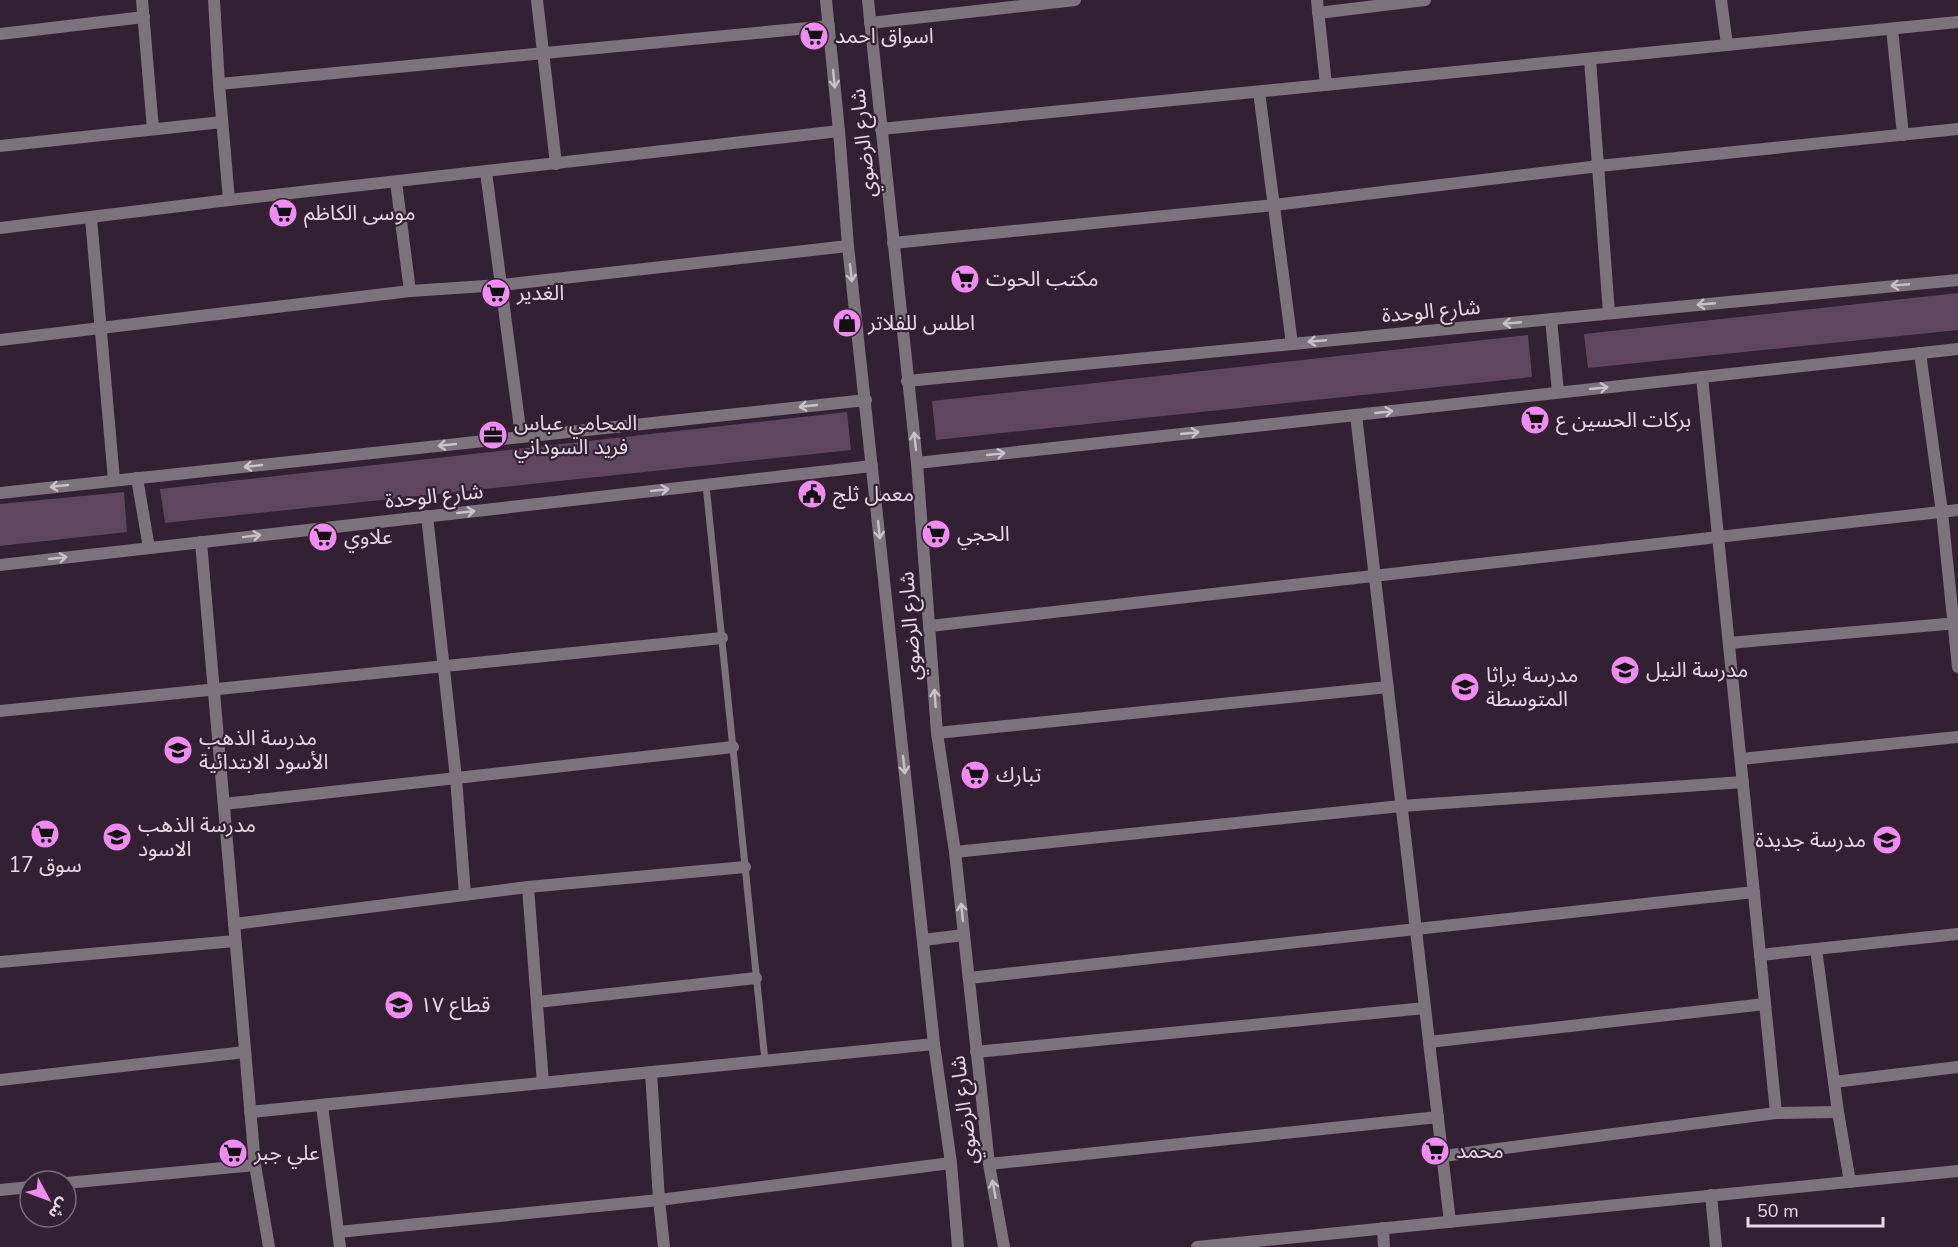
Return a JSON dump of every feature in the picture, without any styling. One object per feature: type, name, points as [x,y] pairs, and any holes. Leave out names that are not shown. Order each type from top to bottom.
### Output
[{"type":"street","points":[[142,0],[153,129]]},
{"type":"street","points":[[214,0],[229,200]]},
{"type":"street","points":[[537,0],[556,164]]},
{"type":"street","name":"شارع الرضوي","points":[[826,0],[848,246],[934,1044],[951,1163],[958,1247]]},
{"type":"street","name":"شارع الرضوي","points":[[868,0],[917,463],[937,732],[955,852],[989,1164],[1004,1247]]},
{"type":"street","points":[[870,23],[1075,0]]},
{"type":"street","points":[[1317,0],[1326,85]]},
{"type":"street","points":[[1318,13],[1425,0]]},
{"type":"street","points":[[1721,0],[1727,45]]},
{"type":"street","points":[[0,34],[144,17]]},
{"type":"street","points":[[881,129],[1958,22]]},
{"type":"street","points":[[219,84],[829,26]]},
{"type":"street","points":[[1892,29],[1903,135]]},
{"type":"street","points":[[1590,59],[1609,313]]},
{"type":"street","points":[[1259,92],[1292,344]]},
{"type":"street","points":[[0,146],[222,122]]},
{"type":"street","points":[[893,243],[1274,205],[1599,166],[1958,129]]},
{"type":"street","points":[[0,228],[839,131]]},
{"type":"street","points":[[486,172],[521,436]]},
{"type":"street","points":[[396,182],[410,291]]},
{"type":"street","points":[[91,218],[114,480]]},
{"type":"street","points":[[0,340],[410,291],[501,285],[848,246]]},
{"type":"street","name":"شارع الوحدة","points":[[907,381],[1958,280]]},
{"type":"street","points":[[1551,319],[1558,392]]},
{"type":"street","points":[[917,463],[1958,349]]},
{"type":"street","points":[[1920,353],[1942,512],[1958,667]]},
{"type":"street","points":[[1702,377],[1776,1113]]},
{"type":"street","points":[[0,493],[866,400]]},
{"type":"street","points":[[1356,415],[1450,1222]]},
{"type":"street","name":"شارع الوحدة","points":[[0,565],[872,466]]},
{"type":"street","points":[[136,478],[149,548]]},
{"type":"street","points":[[930,626],[1958,510]]},
{"type":"street","points":[[427,516],[456,778],[465,895]]},
{"type":"street","points":[[201,542],[255,1165],[269,1247]]},
{"type":"street","points":[[1729,643],[1955,623]]},
{"type":"street","points":[[0,711],[722,638]]},
{"type":"street","points":[[937,732],[1388,687]]},
{"type":"street","points":[[1741,759],[1958,737]]},
{"type":"street","points":[[224,804],[733,747]]},
{"type":"street","points":[[955,852],[1401,806],[1743,782]]},
{"type":"street","points":[[234,924],[528,887],[745,867]]},
{"type":"street","points":[[528,887],[543,1083]]},
{"type":"street","points":[[969,978],[1754,892]]},
{"type":"street","points":[[1760,955],[1958,934]]},
{"type":"street","points":[[923,940],[964,935]]},
{"type":"street","points":[[0,962],[235,941]]},
{"type":"street","points":[[1816,949],[1850,1182]]},
{"type":"street","points":[[537,1002],[756,978]]},
{"type":"street","points":[[1429,1042],[1765,1004]]},
{"type":"street","points":[[976,1052],[1425,1008]]},
{"type":"street","points":[[250,1112],[934,1044]]},
{"type":"street","points":[[0,1080],[245,1052]]},
{"type":"street","points":[[1834,1082],[1958,1067]]},
{"type":"street","points":[[651,1072],[664,1247]]},
{"type":"street","points":[[322,1105],[340,1247]]},
{"type":"street","points":[[1443,1156],[1776,1113],[1838,1112]]},
{"type":"street","points":[[989,1164],[1438,1117]]},
{"type":"street","points":[[338,1233],[659,1200],[951,1163]]},
{"type":"street","points":[[78,1182],[255,1165]]},
{"type":"street","points":[[1197,1247],[1958,1171]]},
{"type":"street","points":[[0,1190],[18,1188]]},
{"type":"street","points":[[1711,1196],[1716,1247]]},
{"type":"street","points":[[1383,1228],[1384,1247]]},
{"type":"lane","points":[[706,485],[765,1061]]},
{"type":"shaded area","points":[[1958,293],[1958,330],[1588,368],[1584,334]]},
{"type":"shaded area","points":[[1528,335],[1532,377],[936,440],[932,401]]},
{"type":"shaded area","points":[[847,412],[851,450],[165,523],[160,489]]},
{"type":"shaded area","points":[[124,492],[127,532],[0,546],[0,504]]},
{"type":"place","name":"اسواق احمد","points":[[814,36]]},
{"type":"place","name":"موسى الكاظم","points":[[283,213]]},
{"type":"place","name":"مكتب الحوت","points":[[965,279]]},
{"type":"place","name":"الغدير","points":[[496,293]]},
{"type":"place","name":"اطلس للفلاتر","points":[[847,323]]},
{"type":"place","name":"بركات الحسين ع","points":[[1535,420]]},
{"type":"place","name":"المحامي عباس فريد السوداني","points":[[493,435]]},
{"type":"place","name":"معمل ثلج","points":[[812,494]]},
{"type":"place","name":"الحجي","points":[[936,534]]},
{"type":"place","name":"علاوي","points":[[323,537]]},
{"type":"place","name":"مدرسة النيل","points":[[1625,670]]},
{"type":"place","name":"مدرسة براثا المتوسطة","points":[[1465,687]]},
{"type":"place","name":"مدرسة الذهب الأسود الابتدائية","points":[[178,750]]},
{"type":"place","name":"تبارك","points":[[975,775]]},
{"type":"place","name":"سوق 17","points":[[45,834]]},
{"type":"place","name":"مدرسة الذهب الاسود","points":[[117,837]]},
{"type":"place","name":"مدرسة جديدة","points":[[1887,840]]},
{"type":"place","name":"قطاع ١٧","points":[[399,1005]]},
{"type":"place","name":"محمد","points":[[1435,1151]]},
{"type":"place","name":"علي جبر","points":[[233,1153]]}]
